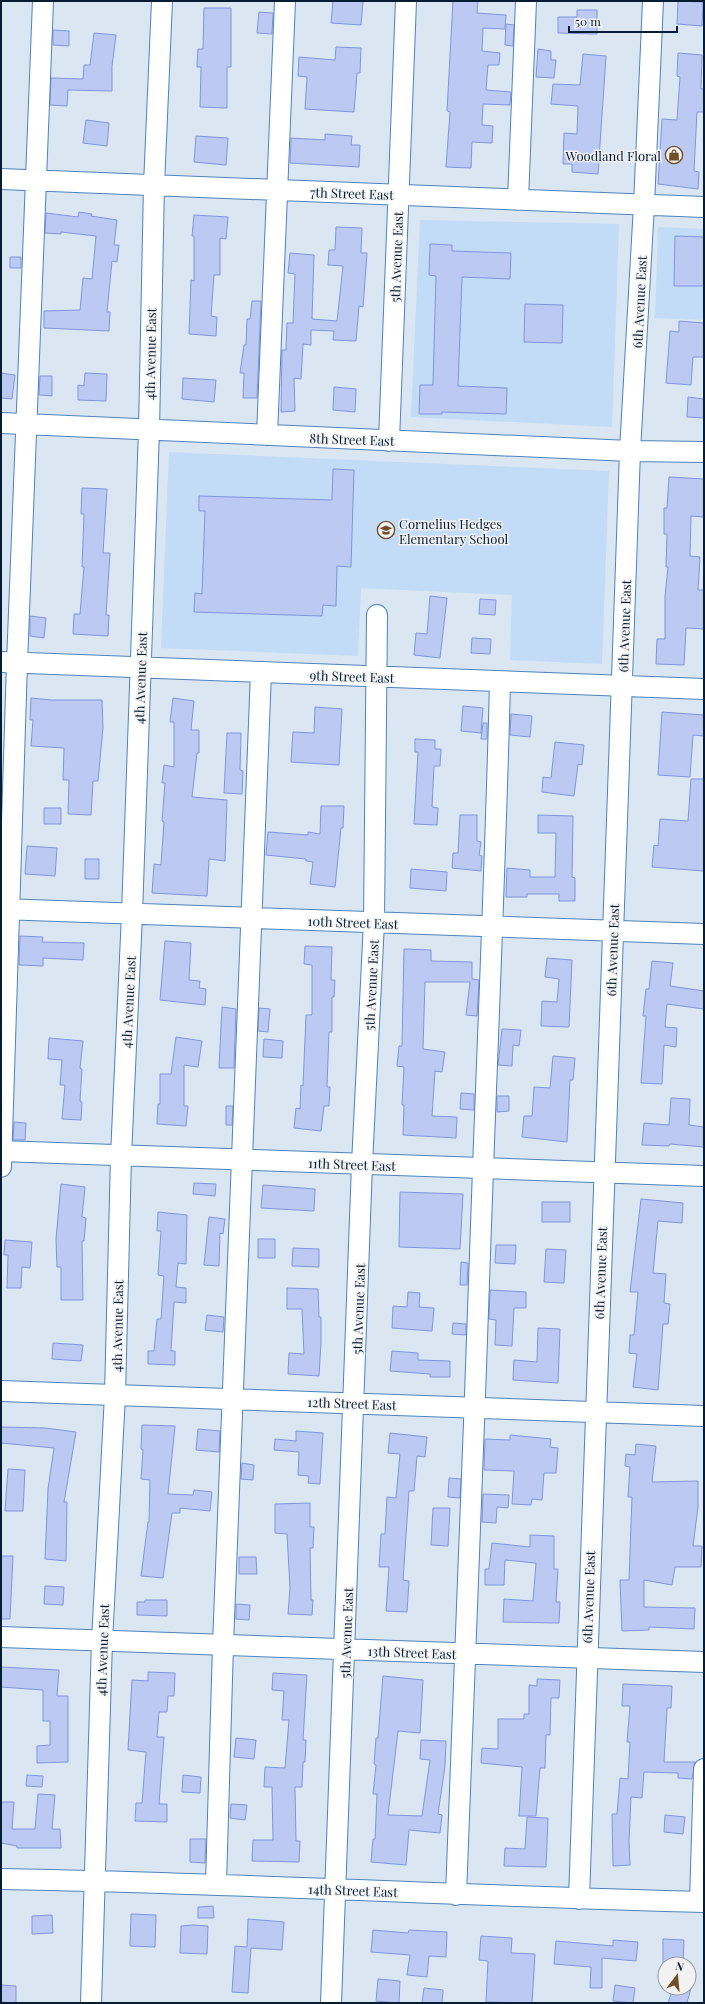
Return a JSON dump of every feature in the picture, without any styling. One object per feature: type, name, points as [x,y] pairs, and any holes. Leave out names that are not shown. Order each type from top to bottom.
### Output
[{"type":"street","points":[[1,1157],[9,663],[26,424],[43,1]]},
{"type":"street","name":"4th Avenue East","points":[[91,2003],[102,1641],[115,1395],[121,1156],[141,668],[149,430],[154,185],[162,1]]},
{"type":"street","points":[[267,435],[285,1]]},
{"type":"street","name":"5th Avenue East","points":[[389,441],[406,1]]},
{"type":"street","points":[[518,200],[526,1]]},
{"type":"street","name":"6th Avenue East","points":[[579,1899],[586,1658],[630,451],[644,205],[653,1]]},
{"type":"street","name":"7th Street East","points":[[1,179],[704,207]]},
{"type":"street","name":"8th Street East","points":[[1,423],[630,451],[704,452]]},
{"type":"street","name":"5th Avenue East","points":[[331,2003],[362,1164],[374,922],[375,677],[377,615]]},
{"type":"street","name":"9th Street East","points":[[9,663],[704,689]]},
{"type":"street","points":[[216,1884],[223,1645],[260,672]]},
{"type":"street","points":[[456,1895],[467,1653],[483,1168],[493,927],[500,682]]},
{"type":"street","name":"10th Street East","points":[[5,909],[704,934]]},
{"type":"street","name":"11th Street East","points":[[1,1157],[121,1156],[704,1176]]},
{"type":"street","name":"12th Street East","points":[[1,1391],[704,1416]]},
{"type":"street","name":"13th Street East","points":[[1,1637],[704,1662]]},
{"type":"street","points":[[702,1902],[704,1769]]},
{"type":"street","name":"14th Street East","points":[[1,1879],[216,1884],[456,1895],[702,1902]]},
{"type":"shaded area","points":[[420,220],[619,224],[612,427],[411,417]]},
{"type":"shaded area","points":[[658,227],[704,229],[704,320],[655,318]]},
{"type":"shaded area","name":"Cornelius Hedges Elementary School","points":[[169,452],[609,471],[602,664],[510,660],[512,595],[361,588],[358,656],[161,648]]},
{"type":"building","points":[[333,1],[363,1],[361,25],[331,23]]},
{"type":"building","points":[[453,1],[478,1],[477,13],[506,15],[505,29],[483,28],[482,51],[500,53],[499,65],[488,65],[486,90],[511,92],[510,105],[483,104],[482,125],[493,126],[492,143],[472,142],[471,168],[446,167],[450,112],[447,111]]},
{"type":"building","points":[[678,1],[703,2],[702,26],[677,24]]},
{"type":"building","points":[[204,8],[231,8],[231,67],[227,67],[227,108],[200,107],[201,67],[197,67],[198,49],[203,49]]},
{"type":"building","points":[[577,10],[597,10],[597,34],[558,33],[558,17],[577,17]]},
{"type":"building","points":[[259,12],[273,13],[272,34],[257,33]]},
{"type":"building","points":[[506,24],[514,25],[513,46],[505,45]]},
{"type":"building","points":[[53,30],[69,31],[69,46],[53,45]]},
{"type":"building","points":[[94,33],[116,35],[112,66],[112,91],[68,90],[67,106],[50,105],[51,78],[83,79],[84,65],[90,65]]},
{"type":"building","points":[[336,47],[361,48],[360,73],[357,73],[354,112],[305,109],[307,77],[298,76],[299,57],[335,60]]},
{"type":"building","points":[[538,49],[551,51],[551,60],[556,60],[554,78],[536,77]]},
{"type":"building","points":[[678,53],[702,55],[701,89],[704,89],[704,112],[697,112],[694,171],[699,172],[698,189],[658,184],[662,119],[677,120],[680,77],[677,76]]},
{"type":"building","points":[[583,54],[606,56],[598,174],[572,172],[572,164],[563,164],[564,133],[577,134],[578,106],[551,104],[553,84],[580,85]]},
{"type":"building","points":[[86,120],[109,123],[107,146],[83,143]]},
{"type":"building","points":[[325,134],[352,136],[351,145],[360,145],[359,167],[290,163],[291,138],[325,140]]},
{"type":"building","points":[[196,136],[228,138],[226,165],[194,162]]},
{"type":"building","points":[[79,212],[92,214],[91,216],[117,220],[114,245],[119,245],[117,262],[112,261],[107,312],[110,312],[109,331],[44,328],[44,311],[80,310],[83,278],[92,279],[96,236],[61,232],[61,234],[45,233],[46,213],[78,217]]},
{"type":"building","points":[[194,215],[228,217],[226,239],[220,238],[220,275],[214,275],[211,316],[217,317],[216,336],[189,334],[191,280],[194,281],[194,236],[192,236]]},
{"type":"building","points":[[336,227],[362,228],[361,253],[367,253],[363,307],[359,306],[356,341],[333,340],[334,331],[311,330],[311,345],[303,344],[301,379],[294,378],[295,411],[281,412],[282,350],[286,350],[287,323],[293,323],[295,274],[288,273],[290,253],[314,255],[312,319],[337,321],[343,266],[328,265],[329,250],[335,250]]},
{"type":"building","points":[[675,236],[704,237],[704,286],[674,286]]},
{"type":"building","points":[[430,244],[452,245],[452,251],[511,253],[510,279],[462,277],[458,386],[507,388],[506,414],[442,412],[442,414],[419,414],[420,385],[433,385],[436,276],[429,275]]},
{"type":"building","points":[[10,257],[21,257],[21,268],[10,268]]},
{"type":"building","points":[[252,301],[261,301],[257,398],[243,398],[244,373],[240,373],[244,345],[246,345],[247,319],[250,319]]},
{"type":"building","points":[[525,304],[563,305],[562,343],[524,342]]},
{"type":"building","points":[[679,321],[704,323],[704,357],[693,357],[691,385],[666,383],[670,331],[679,332]]},
{"type":"building","points":[[1,373],[15,375],[12,399],[1,398]]},
{"type":"building","points":[[85,373],[107,374],[106,401],[78,400],[78,385],[84,386]]},
{"type":"building","points":[[40,376],[52,376],[52,396],[39,395]]},
{"type":"building","points":[[183,378],[216,380],[214,402],[182,399]]},
{"type":"building","points":[[334,387],[356,389],[355,412],[333,410]]},
{"type":"building","points":[[688,397],[704,399],[704,418],[687,417]]},
{"type":"building","points":[[333,469],[354,470],[351,567],[337,566],[336,606],[323,605],[322,616],[194,612],[195,593],[202,594],[205,511],[199,511],[199,496],[332,500]]},
{"type":"building","points":[[669,477],[704,479],[704,517],[691,516],[690,556],[700,557],[698,590],[704,590],[704,629],[686,628],[684,665],[656,664],[657,639],[665,639],[665,596],[668,567],[666,567],[667,534],[664,534],[664,508],[667,508]]},
{"type":"building","points":[[82,488],[107,489],[103,553],[110,553],[106,615],[109,615],[108,636],[73,634],[74,614],[80,614],[84,567],[82,567],[84,514],[81,514]]},
{"type":"building","points":[[430,596],[447,598],[440,658],[414,655],[416,633],[427,634]]},
{"type":"building","points":[[480,599],[496,600],[495,615],[479,614]]},
{"type":"building","points":[[30,616],[46,618],[44,638],[30,636]]},
{"type":"building","points":[[472,638],[491,639],[490,654],[471,653]]},
{"type":"building","points":[[31,698],[51,700],[102,700],[103,727],[98,781],[93,781],[91,815],[68,814],[69,780],[63,780],[64,748],[31,746],[33,720],[30,720]]},
{"type":"building","points":[[173,698],[194,701],[191,730],[199,730],[199,753],[197,753],[192,797],[227,800],[225,861],[209,859],[207,896],[152,893],[154,864],[161,865],[164,822],[162,821],[165,783],[162,783],[164,765],[174,767],[174,722],[170,722]]},
{"type":"building","points":[[463,706],[483,708],[481,733],[461,731]]},
{"type":"building","points":[[315,707],[342,709],[339,765],[291,762],[293,732],[314,733]]},
{"type":"building","points":[[662,712],[704,715],[704,736],[693,735],[690,777],[658,775]]},
{"type":"building","points":[[511,714],[532,716],[530,737],[510,735]]},
{"type":"building","points":[[483,723],[487,723],[487,739],[481,739]]},
{"type":"building","points":[[227,733],[241,733],[240,770],[243,771],[242,794],[224,793]]},
{"type":"building","points":[[415,739],[435,740],[435,749],[441,749],[440,766],[434,766],[432,807],[438,808],[437,825],[414,824],[418,752],[415,752]]},
{"type":"building","points":[[555,742],[584,745],[582,765],[578,764],[574,796],[542,792],[543,777],[551,778]]},
{"type":"building","points":[[691,779],[704,779],[704,871],[652,867],[654,845],[658,846],[660,819],[688,821]]},
{"type":"building","points":[[321,806],[344,806],[343,828],[341,828],[335,887],[310,884],[313,862],[306,861],[306,859],[266,855],[268,832],[308,835],[308,832],[320,834]]},
{"type":"building","points":[[44,808],[61,808],[61,824],[44,824]]},
{"type":"building","points":[[460,815],[477,815],[477,841],[481,842],[479,855],[482,856],[481,871],[452,868],[453,853],[458,853]]},
{"type":"building","points":[[538,815],[573,816],[572,877],[575,878],[575,901],[559,901],[559,894],[527,894],[527,897],[506,897],[507,868],[530,870],[530,877],[555,877],[556,833],[538,833]]},
{"type":"building","points":[[27,846],[57,848],[55,876],[25,874]]},
{"type":"building","points":[[85,859],[99,859],[99,879],[85,879]]},
{"type":"building","points":[[411,869],[447,872],[446,891],[410,888]]},
{"type":"building","points":[[20,936],[43,937],[42,942],[84,943],[83,960],[43,958],[43,966],[19,965]]},
{"type":"building","points":[[165,941],[191,943],[189,980],[200,981],[199,988],[206,989],[205,1005],[160,1000]]},
{"type":"building","points":[[305,946],[332,947],[331,980],[335,980],[334,997],[332,997],[332,1032],[329,1032],[327,1087],[330,1087],[329,1106],[324,1106],[321,1131],[294,1128],[296,1108],[300,1109],[301,1085],[303,1086],[306,1015],[312,1015],[312,965],[304,964]]},
{"type":"building","points":[[404,949],[431,950],[431,961],[472,962],[472,979],[479,980],[477,1016],[466,1015],[470,982],[425,982],[423,1049],[445,1052],[442,1072],[435,1071],[432,1116],[457,1117],[456,1138],[403,1135],[404,1105],[402,1105],[404,1067],[397,1066],[399,1046],[402,1046]]},
{"type":"building","points":[[547,958],[572,960],[569,1027],[541,1026],[542,1001],[557,1002],[559,979],[545,977]]},
{"type":"building","points":[[652,961],[673,963],[670,986],[704,991],[704,1009],[667,1004],[665,1027],[677,1028],[676,1047],[664,1045],[662,1084],[641,1083],[646,1016],[643,1016],[646,989],[649,989]]},
{"type":"building","points":[[222,1007],[236,1009],[234,1068],[219,1068]]},
{"type":"building","points":[[259,1008],[270,1009],[268,1032],[258,1031]]},
{"type":"building","points":[[502,1029],[521,1030],[519,1046],[513,1045],[512,1066],[498,1065]]},
{"type":"building","points":[[176,1037],[202,1041],[198,1067],[184,1065],[184,1106],[188,1106],[186,1126],[157,1124],[158,1104],[160,1104],[160,1074],[171,1074]]},
{"type":"building","points":[[49,1038],[83,1041],[80,1068],[82,1069],[80,1101],[82,1102],[81,1120],[62,1119],[65,1085],[60,1085],[62,1060],[48,1059]]},
{"type":"building","points":[[264,1039],[283,1041],[282,1058],[263,1057]]},
{"type":"building","points":[[553,1056],[575,1058],[573,1080],[570,1080],[567,1142],[522,1137],[524,1116],[532,1116],[534,1087],[550,1088]]},
{"type":"building","points":[[461,1093],[474,1094],[474,1110],[460,1109]]},
{"type":"building","points":[[497,1096],[509,1096],[509,1111],[497,1112]]},
{"type":"building","points":[[671,1098],[690,1099],[689,1125],[704,1127],[704,1147],[670,1144],[669,1146],[642,1145],[644,1123],[669,1125]]},
{"type":"building","points":[[226,1106],[233,1106],[232,1125],[226,1125]]},
{"type":"building","points":[[14,1122],[26,1123],[25,1140],[13,1140]]},
{"type":"building","points":[[194,1183],[216,1184],[215,1196],[193,1194]]},
{"type":"building","points":[[61,1184],[85,1187],[82,1217],[86,1218],[84,1241],[82,1241],[83,1300],[61,1300],[61,1267],[57,1267],[56,1239]]},
{"type":"building","points":[[263,1185],[315,1189],[314,1211],[261,1208]]},
{"type":"building","points":[[400,1192],[463,1194],[460,1249],[399,1247]]},
{"type":"building","points":[[641,1199],[683,1203],[682,1223],[658,1221],[653,1273],[666,1274],[664,1303],[670,1304],[668,1324],[663,1324],[658,1390],[633,1387],[637,1354],[629,1353],[630,1335],[634,1335],[638,1292],[630,1292]]},
{"type":"building","points":[[542,1202],[570,1202],[570,1222],[542,1222]]},
{"type":"building","points":[[158,1212],[187,1215],[186,1264],[178,1263],[176,1287],[186,1288],[186,1303],[174,1302],[171,1351],[175,1351],[175,1365],[148,1364],[148,1351],[154,1351],[157,1319],[161,1319],[164,1276],[158,1275],[161,1231],[157,1231]]},
{"type":"building","points":[[209,1217],[225,1219],[223,1234],[220,1233],[219,1266],[204,1265]]},
{"type":"building","points":[[258,1239],[275,1239],[275,1258],[258,1258]]},
{"type":"building","points":[[5,1240],[32,1242],[30,1268],[22,1267],[21,1288],[7,1288],[8,1255],[4,1255]]},
{"type":"building","points":[[496,1245],[516,1245],[515,1264],[495,1263]]},
{"type":"building","points":[[293,1248],[319,1249],[319,1267],[292,1266]]},
{"type":"building","points":[[546,1249],[566,1250],[564,1283],[544,1282]]},
{"type":"building","points":[[461,1262],[468,1263],[467,1285],[460,1285]]},
{"type":"building","points":[[287,1288],[318,1289],[319,1317],[321,1317],[319,1376],[288,1374],[289,1353],[304,1354],[302,1309],[287,1309]]},
{"type":"building","points":[[490,1290],[526,1292],[526,1308],[514,1308],[512,1346],[495,1345],[496,1320],[489,1319]]},
{"type":"building","points":[[408,1292],[420,1293],[419,1307],[434,1308],[432,1331],[392,1328],[393,1306],[407,1307]]},
{"type":"building","points":[[207,1315],[224,1317],[223,1332],[205,1330]]},
{"type":"building","points":[[453,1323],[466,1324],[466,1335],[452,1334]]},
{"type":"building","points":[[538,1328],[560,1329],[558,1383],[513,1380],[514,1360],[537,1362]]},
{"type":"building","points":[[53,1343],[83,1345],[81,1361],[52,1359]]},
{"type":"building","points":[[392,1351],[418,1353],[418,1360],[450,1361],[450,1377],[430,1377],[430,1374],[390,1371]]},
{"type":"building","points":[[142,1425],[175,1426],[168,1494],[193,1495],[194,1490],[212,1492],[210,1511],[180,1508],[180,1513],[172,1513],[163,1578],[141,1576],[149,1522],[150,1480],[141,1479],[143,1450],[141,1449]]},
{"type":"building","points":[[1,1427],[45,1428],[76,1432],[64,1502],[67,1502],[66,1561],[45,1559],[48,1489],[54,1448],[1,1443]]},
{"type":"building","points":[[198,1429],[220,1431],[219,1452],[196,1450]]},
{"type":"building","points":[[296,1431],[323,1433],[320,1484],[308,1483],[309,1476],[298,1475],[299,1452],[274,1450],[275,1439],[296,1441]]},
{"type":"building","points":[[390,1433],[427,1437],[425,1457],[417,1456],[414,1491],[409,1491],[403,1580],[409,1581],[407,1612],[386,1611],[389,1567],[379,1567],[381,1534],[385,1534],[387,1497],[396,1498],[400,1454],[388,1453]]},
{"type":"building","points":[[510,1435],[551,1439],[550,1447],[558,1448],[556,1473],[544,1473],[542,1500],[532,1499],[531,1505],[512,1504],[514,1471],[484,1470],[485,1439],[510,1440]]},
{"type":"building","points":[[636,1444],[656,1446],[652,1482],[698,1481],[698,1507],[693,1546],[702,1546],[701,1567],[675,1567],[672,1585],[644,1580],[644,1607],[695,1608],[694,1629],[649,1627],[649,1630],[622,1631],[620,1580],[629,1580],[632,1497],[628,1497],[630,1467],[625,1466],[626,1454],[635,1455]]},
{"type":"building","points":[[242,1463],[254,1465],[253,1480],[241,1479]]},
{"type":"building","points":[[8,1469],[25,1470],[23,1511],[5,1511]]},
{"type":"building","points":[[449,1478],[461,1479],[460,1498],[448,1497]]},
{"type":"building","points":[[483,1494],[509,1495],[508,1508],[497,1507],[496,1523],[482,1522]]},
{"type":"building","points":[[310,1503],[310,1527],[314,1527],[313,1548],[310,1548],[311,1600],[313,1600],[312,1615],[288,1614],[290,1588],[287,1534],[275,1533],[275,1504]]},
{"type":"building","points":[[433,1508],[450,1508],[448,1546],[431,1545]]},
{"type":"building","points":[[530,1535],[554,1536],[554,1569],[558,1569],[556,1602],[560,1602],[559,1623],[503,1622],[504,1599],[533,1601],[536,1563],[505,1560],[504,1585],[485,1585],[485,1569],[489,1569],[492,1543],[530,1547]]},
{"type":"building","points":[[1,1556],[13,1556],[10,1619],[1,1619]]},
{"type":"building","points":[[239,1557],[256,1557],[257,1574],[239,1574]]},
{"type":"building","points":[[45,1586],[64,1587],[63,1605],[44,1604]]},
{"type":"building","points":[[145,1600],[167,1600],[167,1616],[137,1615],[137,1602],[145,1602]]},
{"type":"building","points":[[236,1604],[250,1605],[249,1620],[236,1619]]},
{"type":"building","points":[[1,1667],[59,1670],[57,1696],[68,1696],[68,1762],[37,1763],[37,1746],[50,1745],[50,1721],[43,1721],[43,1690],[1,1687]]},
{"type":"building","points":[[148,1672],[175,1673],[174,1696],[168,1696],[167,1712],[159,1712],[157,1737],[164,1737],[159,1804],[167,1804],[167,1822],[135,1821],[136,1803],[142,1803],[146,1752],[128,1750],[132,1680],[148,1681]]},
{"type":"building","points":[[273,1673],[307,1675],[303,1740],[306,1740],[305,1762],[303,1762],[302,1787],[295,1787],[296,1841],[300,1841],[299,1862],[252,1861],[253,1840],[273,1840],[272,1787],[264,1787],[265,1767],[285,1768],[289,1720],[282,1720],[284,1691],[272,1690]]},
{"type":"building","points":[[383,1676],[423,1680],[420,1733],[398,1731],[388,1815],[422,1816],[430,1760],[420,1759],[421,1740],[446,1741],[445,1766],[438,1814],[442,1815],[440,1833],[409,1830],[406,1865],[371,1862],[373,1839],[375,1839],[377,1794],[373,1794],[376,1765],[374,1764],[376,1738],[378,1738]]},
{"type":"building","points":[[537,1679],[560,1680],[559,1698],[551,1698],[550,1735],[546,1735],[545,1768],[540,1768],[536,1816],[519,1816],[522,1767],[481,1763],[482,1748],[498,1749],[498,1719],[524,1719],[524,1714],[529,1714],[529,1685],[537,1686]]},
{"type":"building","points":[[623,1684],[672,1686],[671,1708],[667,1708],[664,1762],[695,1762],[692,1779],[678,1778],[678,1773],[644,1772],[642,1798],[631,1797],[629,1842],[630,1865],[613,1866],[612,1814],[617,1814],[620,1778],[628,1779],[630,1742],[627,1742],[630,1706],[622,1706]]},
{"type":"building","points":[[236,1738],[256,1740],[254,1759],[234,1757]]},
{"type":"building","points":[[27,1775],[43,1776],[42,1787],[26,1786]]},
{"type":"building","points":[[183,1775],[201,1777],[200,1793],[182,1792]]},
{"type":"building","points":[[38,1794],[55,1795],[52,1829],[60,1829],[61,1848],[17,1848],[17,1846],[1,1843],[1,1802],[14,1802],[12,1829],[35,1829]]},
{"type":"building","points":[[231,1804],[247,1805],[245,1820],[230,1818]]},
{"type":"building","points":[[665,1815],[685,1817],[683,1834],[664,1832]]},
{"type":"building","points":[[527,1817],[548,1818],[546,1867],[504,1866],[505,1848],[525,1849]]},
{"type":"building","points":[[190,1839],[206,1839],[205,1863],[190,1862]]},
{"type":"building","points":[[213,1906],[214,1918],[198,1918],[198,1907]]},
{"type":"building","points":[[131,1914],[156,1915],[155,1947],[130,1946]]},
{"type":"building","points":[[52,1915],[53,1933],[32,1934],[32,1916]]},
{"type":"building","points":[[248,1919],[284,1922],[282,1950],[251,1948],[248,1993],[232,1992],[235,1946],[247,1947]]},
{"type":"building","points":[[181,1926],[208,1926],[207,1954],[180,1953]]},
{"type":"building","points":[[373,1930],[408,1933],[409,1930],[447,1932],[446,1957],[429,1956],[427,1977],[407,1975],[410,1955],[371,1952]]},
{"type":"building","points":[[481,1936],[512,1938],[511,1953],[535,1954],[532,2003],[486,2002],[488,1961],[479,1960]]},
{"type":"building","points":[[663,1939],[684,1940],[683,1956],[663,1956]]},
{"type":"building","points":[[613,1940],[638,1942],[636,1961],[602,1958],[602,1988],[590,1988],[591,1967],[554,1964],[556,1941],[613,1946]]},
{"type":"building","points":[[378,1979],[400,1981],[399,2003],[376,2001]]},
{"type":"building","points":[[1,1985],[16,1986],[16,2003],[1,2002]]},
{"type":"building","points":[[615,1985],[635,1988],[633,2003],[613,2001]]},
{"type":"building","points":[[424,1988],[443,1990],[442,2003],[422,2003]]},
{"type":"building","points":[[670,1996],[689,1996],[687,2003],[668,2003]]},
{"type":"place","name":"Woodland Floral","points":[[674,155]]},
{"type":"place","name":"Cornelius Hedges Elementary School","points":[[386,530]]}]
